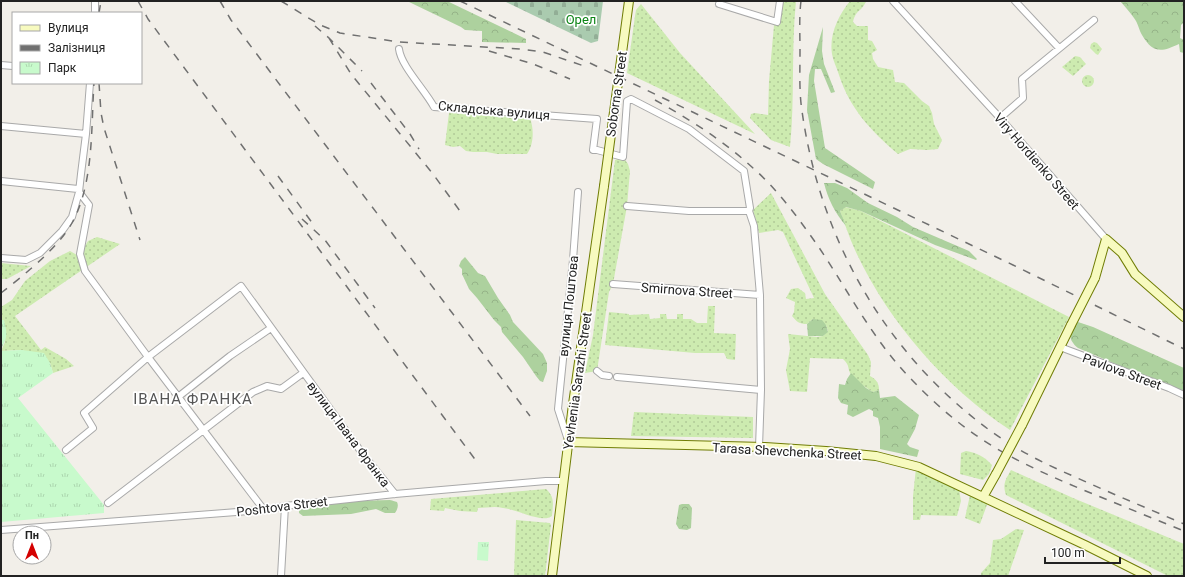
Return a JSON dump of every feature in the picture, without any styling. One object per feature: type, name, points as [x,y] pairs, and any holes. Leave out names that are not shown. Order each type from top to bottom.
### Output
[{"type":"main road","name":"Soborna Street","points":[[604,186],[629,1]]},
{"type":"main road","name":"Yevheniia Sarazhi Street","points":[[552,576],[568,442],[604,186]]},
{"type":"main road","points":[[983,497],[1022,425],[1095,278],[1106,239]]},
{"type":"main road","name":"Viry Hordienko Street","points":[[1106,239],[1122,253],[1135,274],[1184,316]]},
{"type":"main road","name":"Tarasa Shevchenka Street","points":[[568,442],[759,447],[876,456],[919,468],[1085,545],[1147,576]]},
{"type":"street","points":[[95,12],[96,1]]},
{"type":"street","points":[[719,4],[777,22],[780,1]]},
{"type":"street","name":"Viry Hordienko Street","points":[[893,1],[1000,118],[1106,239]]},
{"type":"street","points":[[1015,1],[1059,48]]},
{"type":"street","points":[[1000,118],[1023,98],[1022,80],[1094,20]]},
{"type":"street","name":"Складська вулиця","points":[[399,49],[402,59],[434,107],[597,119],[593,150],[623,157],[627,101],[631,99],[689,129],[744,171],[750,208],[749,211]]},
{"type":"street","points":[[1,65],[12,66]]},
{"type":"street","points":[[1,258],[26,260],[40,253],[62,231],[72,217],[81,174],[90,84]]},
{"type":"street","points":[[1,126],[86,134]]},
{"type":"street","points":[[1,181],[78,190],[89,205],[80,254],[85,271],[264,510]]},
{"type":"street","name":"вулиця Поштова","points":[[568,442],[558,409],[573,260],[578,192]]},
{"type":"street","points":[[627,206],[689,211],[749,211],[754,226],[760,295],[761,390],[759,447]]},
{"type":"street","name":"Smirnova Street","points":[[614,284],[760,295]]},
{"type":"street","name":"вулиця Івана Франка","points":[[66,450],[93,428],[84,413],[148,357],[242,286],[303,373],[362,453],[395,494]]},
{"type":"street","points":[[178,397],[230,356],[271,328]]},
{"type":"street","name":"Pavlova Street","points":[[1060,348],[1169,388],[1184,395]]},
{"type":"street","points":[[597,371],[602,375],[609,376]]},
{"type":"street","name":"вулиця Івана Франка","points":[[108,503],[253,392],[267,386],[281,389],[303,373]]},
{"type":"street","points":[[617,377],[761,390]]},
{"type":"street","name":"Poshtova Street","points":[[1,530],[264,510],[285,506],[395,494],[546,481],[563,481]]},
{"type":"street","points":[[281,576],[285,506]]},
{"type":"green space","points":[[407,1],[447,1],[526,39],[526,43],[482,42],[482,31],[465,30]]},
{"type":"green space","name":"Орел","points":[[504,1],[603,1],[598,41],[591,43]]},
{"type":"green space","points":[[783,1],[796,1],[790,147],[771,140],[750,118],[751,114],[755,113],[768,115],[769,81],[774,25],[780,25]]},
{"type":"green space","points":[[850,1],[866,1],[854,18],[853,22],[857,26],[868,26],[868,40],[872,41],[877,50],[872,53],[873,59],[878,67],[893,70],[895,82],[904,83],[929,106],[934,124],[942,140],[938,149],[910,149],[898,154],[870,128],[855,109],[834,62],[831,47],[835,26]]},
{"type":"green space","points":[[1120,1],[1184,1],[1184,22],[1181,25],[1180,38],[1184,40],[1184,53],[1180,52],[1179,44],[1163,50],[1158,50],[1150,46],[1142,35],[1131,14]]},
{"type":"green space","points":[[641,4],[680,53],[755,134],[627,73],[636,10]]},
{"type":"green space","points":[[823,27],[822,51],[824,64],[835,92],[831,93],[821,69],[815,69],[814,81],[825,148],[875,182],[873,189],[816,159],[807,110],[809,75]]},
{"type":"green space","points":[[1094,42],[1097,43],[1102,49],[1098,55],[1090,48],[1091,44]]},
{"type":"green space","points":[[1075,56],[1080,57],[1086,64],[1073,76],[1062,67]]},
{"type":"green space","points":[[1086,75],[1090,75],[1094,81],[1090,87],[1086,87],[1082,83],[1082,79]]},
{"type":"green space","points":[[449,113],[530,118],[533,136],[531,146],[527,154],[497,154],[466,151],[460,146],[453,147],[445,145]]},
{"type":"green space","points":[[623,157],[628,164],[630,171],[627,206],[613,284],[609,292],[597,371],[585,373],[593,335],[615,160]]},
{"type":"green space","points":[[824,183],[835,183],[847,188],[868,203],[897,217],[913,227],[969,251],[977,259],[976,260],[935,245],[861,211],[846,207],[840,211],[846,226],[832,206]]},
{"type":"green space","points":[[771,193],[825,294],[868,355],[871,362],[870,376],[877,382],[879,390],[873,392],[857,381],[850,373],[848,365],[843,359],[810,358],[807,392],[790,391],[786,370],[790,349],[788,334],[817,337],[823,336],[828,331],[826,325],[813,319],[807,324],[802,324],[792,316],[795,302],[786,298],[791,289],[798,288],[805,293],[806,299],[814,298],[783,232],[778,230],[759,233],[753,210]]},
{"type":"green space","points":[[845,207],[861,211],[1069,317],[1010,430],[963,394],[941,373],[901,327],[868,276],[855,250],[840,211]]},
{"type":"green space","points":[[97,237],[120,244],[15,316],[41,350],[45,347],[66,359],[74,366],[53,373],[50,363],[22,350],[1,351],[5,342],[4,320],[1,320],[1,307],[12,300],[25,281],[50,261],[70,251],[77,255],[80,254],[88,241]]},
{"type":"green space","points":[[465,257],[478,273],[485,276],[513,322],[543,354],[547,363],[547,371],[543,382],[536,376],[523,357],[502,332],[501,327],[469,289],[462,274],[462,269],[459,266]]},
{"type":"green space","points":[[1,263],[31,266],[7,279],[1,279]]},
{"type":"green space","points":[[708,306],[715,306],[714,333],[736,334],[735,360],[727,359],[724,353],[695,353],[605,345],[609,312],[629,315],[649,314],[650,319],[660,318],[660,314],[666,314],[667,319],[677,319],[677,314],[683,314],[683,319],[691,319],[697,323],[707,323]]},
{"type":"green space","points":[[813,319],[822,320],[826,325],[828,332],[823,336],[808,336],[807,324]]},
{"type":"green space","points":[[1,320],[4,320],[6,335],[1,349]]},
{"type":"green space","points":[[1078,322],[1093,327],[1184,368],[1184,393],[1078,348],[1072,342],[1070,335]]},
{"type":"green space","points":[[22,350],[44,353],[50,363],[53,373],[18,398],[104,505],[104,513],[1,522],[1,351]]},
{"type":"green space","points":[[851,373],[866,388],[873,392],[879,390],[880,398],[895,396],[919,415],[915,429],[907,444],[910,447],[919,450],[917,457],[880,449],[880,427],[878,418],[873,416],[873,411],[869,409],[853,417],[847,414],[848,405],[841,403],[838,398],[839,384],[845,385]]},
{"type":"green space","points":[[634,412],[753,417],[753,438],[631,436]]},
{"type":"green space","points":[[966,451],[980,455],[992,465],[989,474],[983,480],[960,474],[961,453]]},
{"type":"green space","points":[[916,468],[959,489],[961,501],[957,516],[921,515],[920,520],[913,520],[913,496]]},
{"type":"green space","points":[[1011,470],[1073,498],[1184,544],[1184,576],[1168,576],[1006,495],[1006,479]]},
{"type":"green space","points":[[546,489],[551,495],[553,501],[552,516],[548,518],[536,517],[497,507],[478,508],[477,512],[445,508],[444,511],[430,510],[431,499]]},
{"type":"green space","points":[[970,495],[988,502],[980,524],[965,518]]},
{"type":"green space","points":[[390,500],[398,503],[395,513],[385,513],[376,509],[351,514],[303,516],[299,513],[299,507],[355,501]]},
{"type":"green space","points":[[689,504],[692,508],[691,528],[687,530],[679,529],[676,524],[679,505]]},
{"type":"green space","points":[[516,520],[550,523],[545,576],[514,576]]},
{"type":"green space","points":[[1016,529],[1024,530],[1008,576],[981,576],[981,573],[990,563],[993,540],[1001,539]]},
{"type":"green space","points":[[478,542],[489,542],[488,561],[477,560]]},
{"type":"railway","points":[[99,12],[101,1]]},
{"type":"railway","points":[[138,1],[148,19],[477,462]]},
{"type":"railway","points":[[220,1],[231,20],[530,416]]},
{"type":"railway","points":[[281,1],[320,25],[340,33],[399,42],[520,49],[543,52],[584,66]]},
{"type":"railway","points":[[460,1],[1013,265],[1184,349]]},
{"type":"railway","points":[[801,1],[800,96],[811,159],[824,205],[842,249],[864,291],[890,331],[920,368],[954,401],[1002,439],[1052,467],[1184,524]]},
{"type":"railway","points":[[315,26],[362,71]]},
{"type":"railway","points":[[329,38],[351,74],[433,174],[460,211]]},
{"type":"railway","points":[[489,51],[533,64],[570,79]]},
{"type":"railway","points":[[371,83],[410,134],[419,149]]},
{"type":"railway","points":[[1,293],[40,261],[66,233],[72,223],[79,207],[88,173],[92,137],[94,84]]},
{"type":"railway","points":[[99,84],[101,113],[104,128],[140,240]]},
{"type":"railway","points":[[655,100],[693,123],[742,158],[780,195],[818,246],[862,316],[886,350],[913,381],[951,417],[983,440],[1030,467],[1184,531]]},
{"type":"railway","points":[[278,176],[313,224]]},
{"type":"railway","points":[[302,219],[325,240],[375,308]]},
{"type":"district","name":"ІВАНА ФРАНКА","points":[[193,399]]}]
